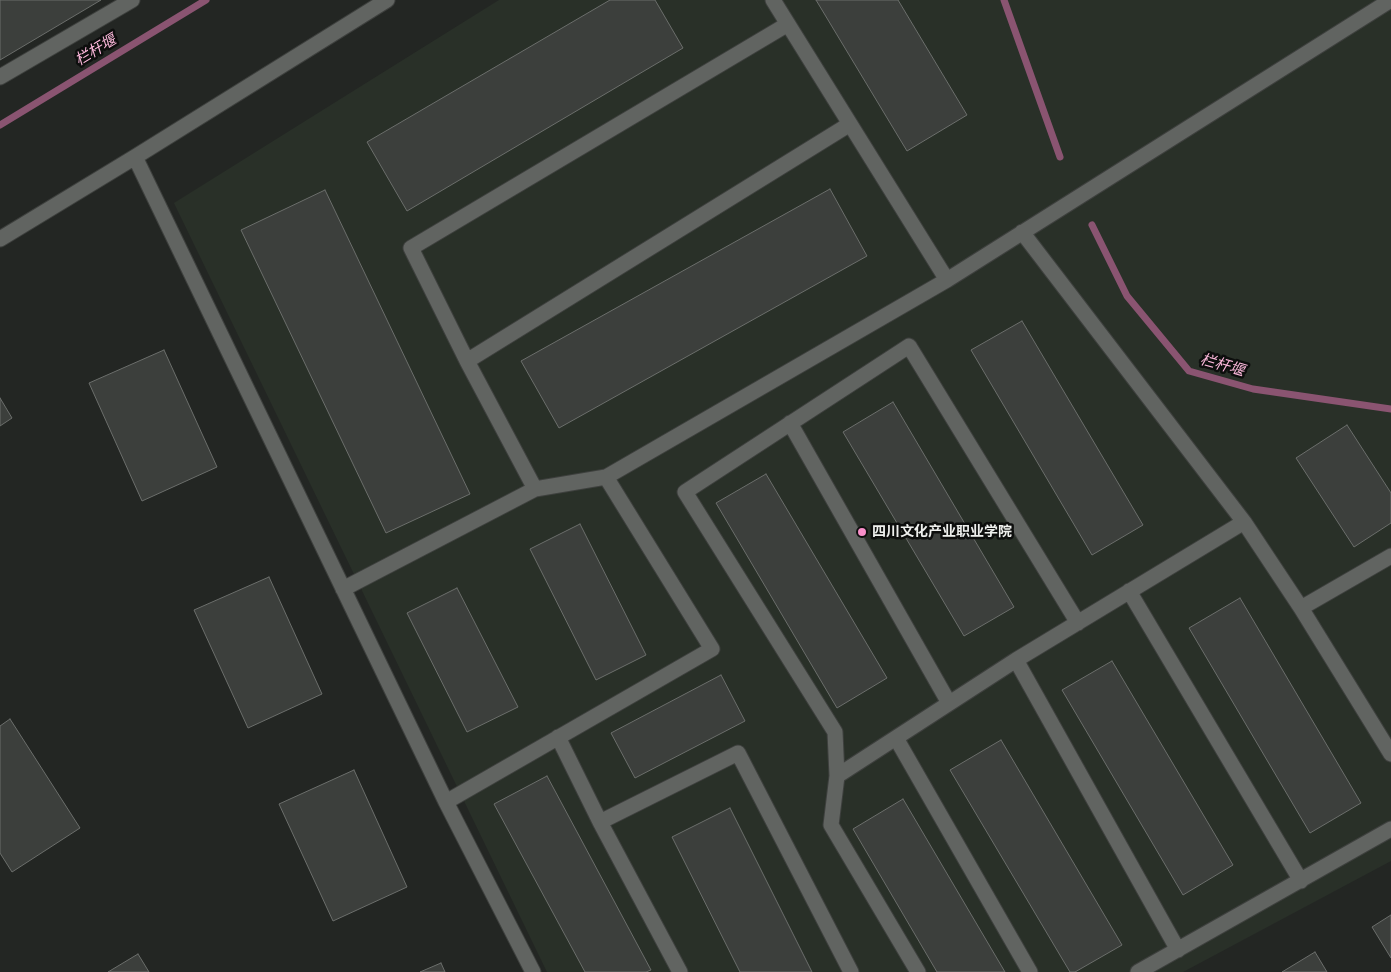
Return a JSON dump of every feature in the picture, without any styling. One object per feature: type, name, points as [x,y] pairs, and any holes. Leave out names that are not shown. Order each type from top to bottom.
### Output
[{"type":"street","points":[[0,77],[132,0]]},
{"type":"street","points":[[0,239],[136,157],[387,0]]},
{"type":"street","points":[[773,0],[947,280]]},
{"type":"street","points":[[343,589],[535,489],[606,477],[947,280],[1391,0]]},
{"type":"street","points":[[535,489],[467,361],[411,248],[788,24]]},
{"type":"street","points":[[467,361],[850,124]]},
{"type":"street","points":[[136,157],[446,802],[533,972]]},
{"type":"street","points":[[1022,232],[1244,522],[1301,608],[1391,754]]},
{"type":"street","points":[[918,972],[831,825],[837,776],[835,732],[685,492],[909,346],[1078,623]]},
{"type":"street","points":[[790,423],[949,704]]},
{"type":"street","points":[[446,802],[712,649],[606,477]]},
{"type":"street","points":[[837,776],[1016,660],[1244,522]]},
{"type":"street","points":[[1301,608],[1391,556]]},
{"type":"street","points":[[1129,591],[1301,881]]},
{"type":"street","points":[[1016,660],[1178,950]]},
{"type":"street","points":[[558,737],[600,822],[680,972]]},
{"type":"street","points":[[896,738],[1030,972]]},
{"type":"street","points":[[600,822],[738,753],[851,972]]},
{"type":"street","points":[[1138,972],[1391,829]]},
{"type":"shaded area","name":"四川文化产业职业学院","points":[[499,0],[1391,0],[1391,861],[1183,972],[547,972],[174,203]]},
{"type":"building","points":[[0,0],[101,0],[0,60]]},
{"type":"building","points":[[610,0],[655,0],[683,48],[407,211],[367,142]]},
{"type":"building","points":[[816,0],[898,0],[967,115],[907,151]]},
{"type":"building","points":[[830,189],[867,256],[559,428],[521,361]]},
{"type":"building","points":[[325,190],[470,494],[386,533],[241,230]]},
{"type":"building","points":[[1022,321],[1143,525],[1092,555],[971,350]]},
{"type":"building","points":[[164,350],[217,467],[142,501],[89,383]]},
{"type":"building","points":[[0,398],[12,418],[0,426]]},
{"type":"building","points":[[893,402],[1014,607],[964,636],[843,432]]},
{"type":"building","points":[[1347,425],[1391,493],[1391,523],[1354,547],[1296,458]]},
{"type":"building","points":[[766,474],[887,678],[837,708],[716,503]]},
{"type":"building","points":[[580,524],[646,655],[596,680],[530,549]]},
{"type":"building","points":[[269,577],[322,694],[248,728],[194,610]]},
{"type":"building","points":[[457,588],[518,707],[467,732],[407,613]]},
{"type":"building","points":[[1240,598],[1361,803],[1310,833],[1189,628]]},
{"type":"building","points":[[1112,661],[1233,865],[1183,895],[1062,690]]},
{"type":"building","points":[[721,675],[745,721],[635,778],[611,733]]},
{"type":"building","points":[[10,719],[80,828],[12,872],[0,853],[0,726]]},
{"type":"building","points":[[1001,740],[1122,945],[1075,972],[1070,972],[950,770]]},
{"type":"building","points":[[354,770],[407,887],[333,921],[279,804]]},
{"type":"building","points":[[547,776],[651,970],[646,972],[585,972],[494,804]]},
{"type":"building","points":[[903,799],[1005,972],[937,972],[853,829]]},
{"type":"building","points":[[730,808],[812,972],[740,972],[672,837]]},
{"type":"building","points":[[1391,915],[1391,958],[1372,927]]},
{"type":"building","points":[[1315,952],[1327,972],[1282,972]]},
{"type":"building","points":[[138,954],[149,972],[108,972]]},
{"type":"building","points":[[441,963],[445,972],[420,972]]},
{"type":"waterway","name":"栏杆堰","points":[[0,125],[206,0]]},
{"type":"waterway","name":"栏杆堰","points":[[1004,0],[1060,157]]},
{"type":"waterway","name":"栏杆堰","points":[[1092,225],[1127,296],[1189,371],[1253,389],[1391,409]]},
{"type":"place","name":"四川文化产业职业学院","points":[[862,532]]}]
